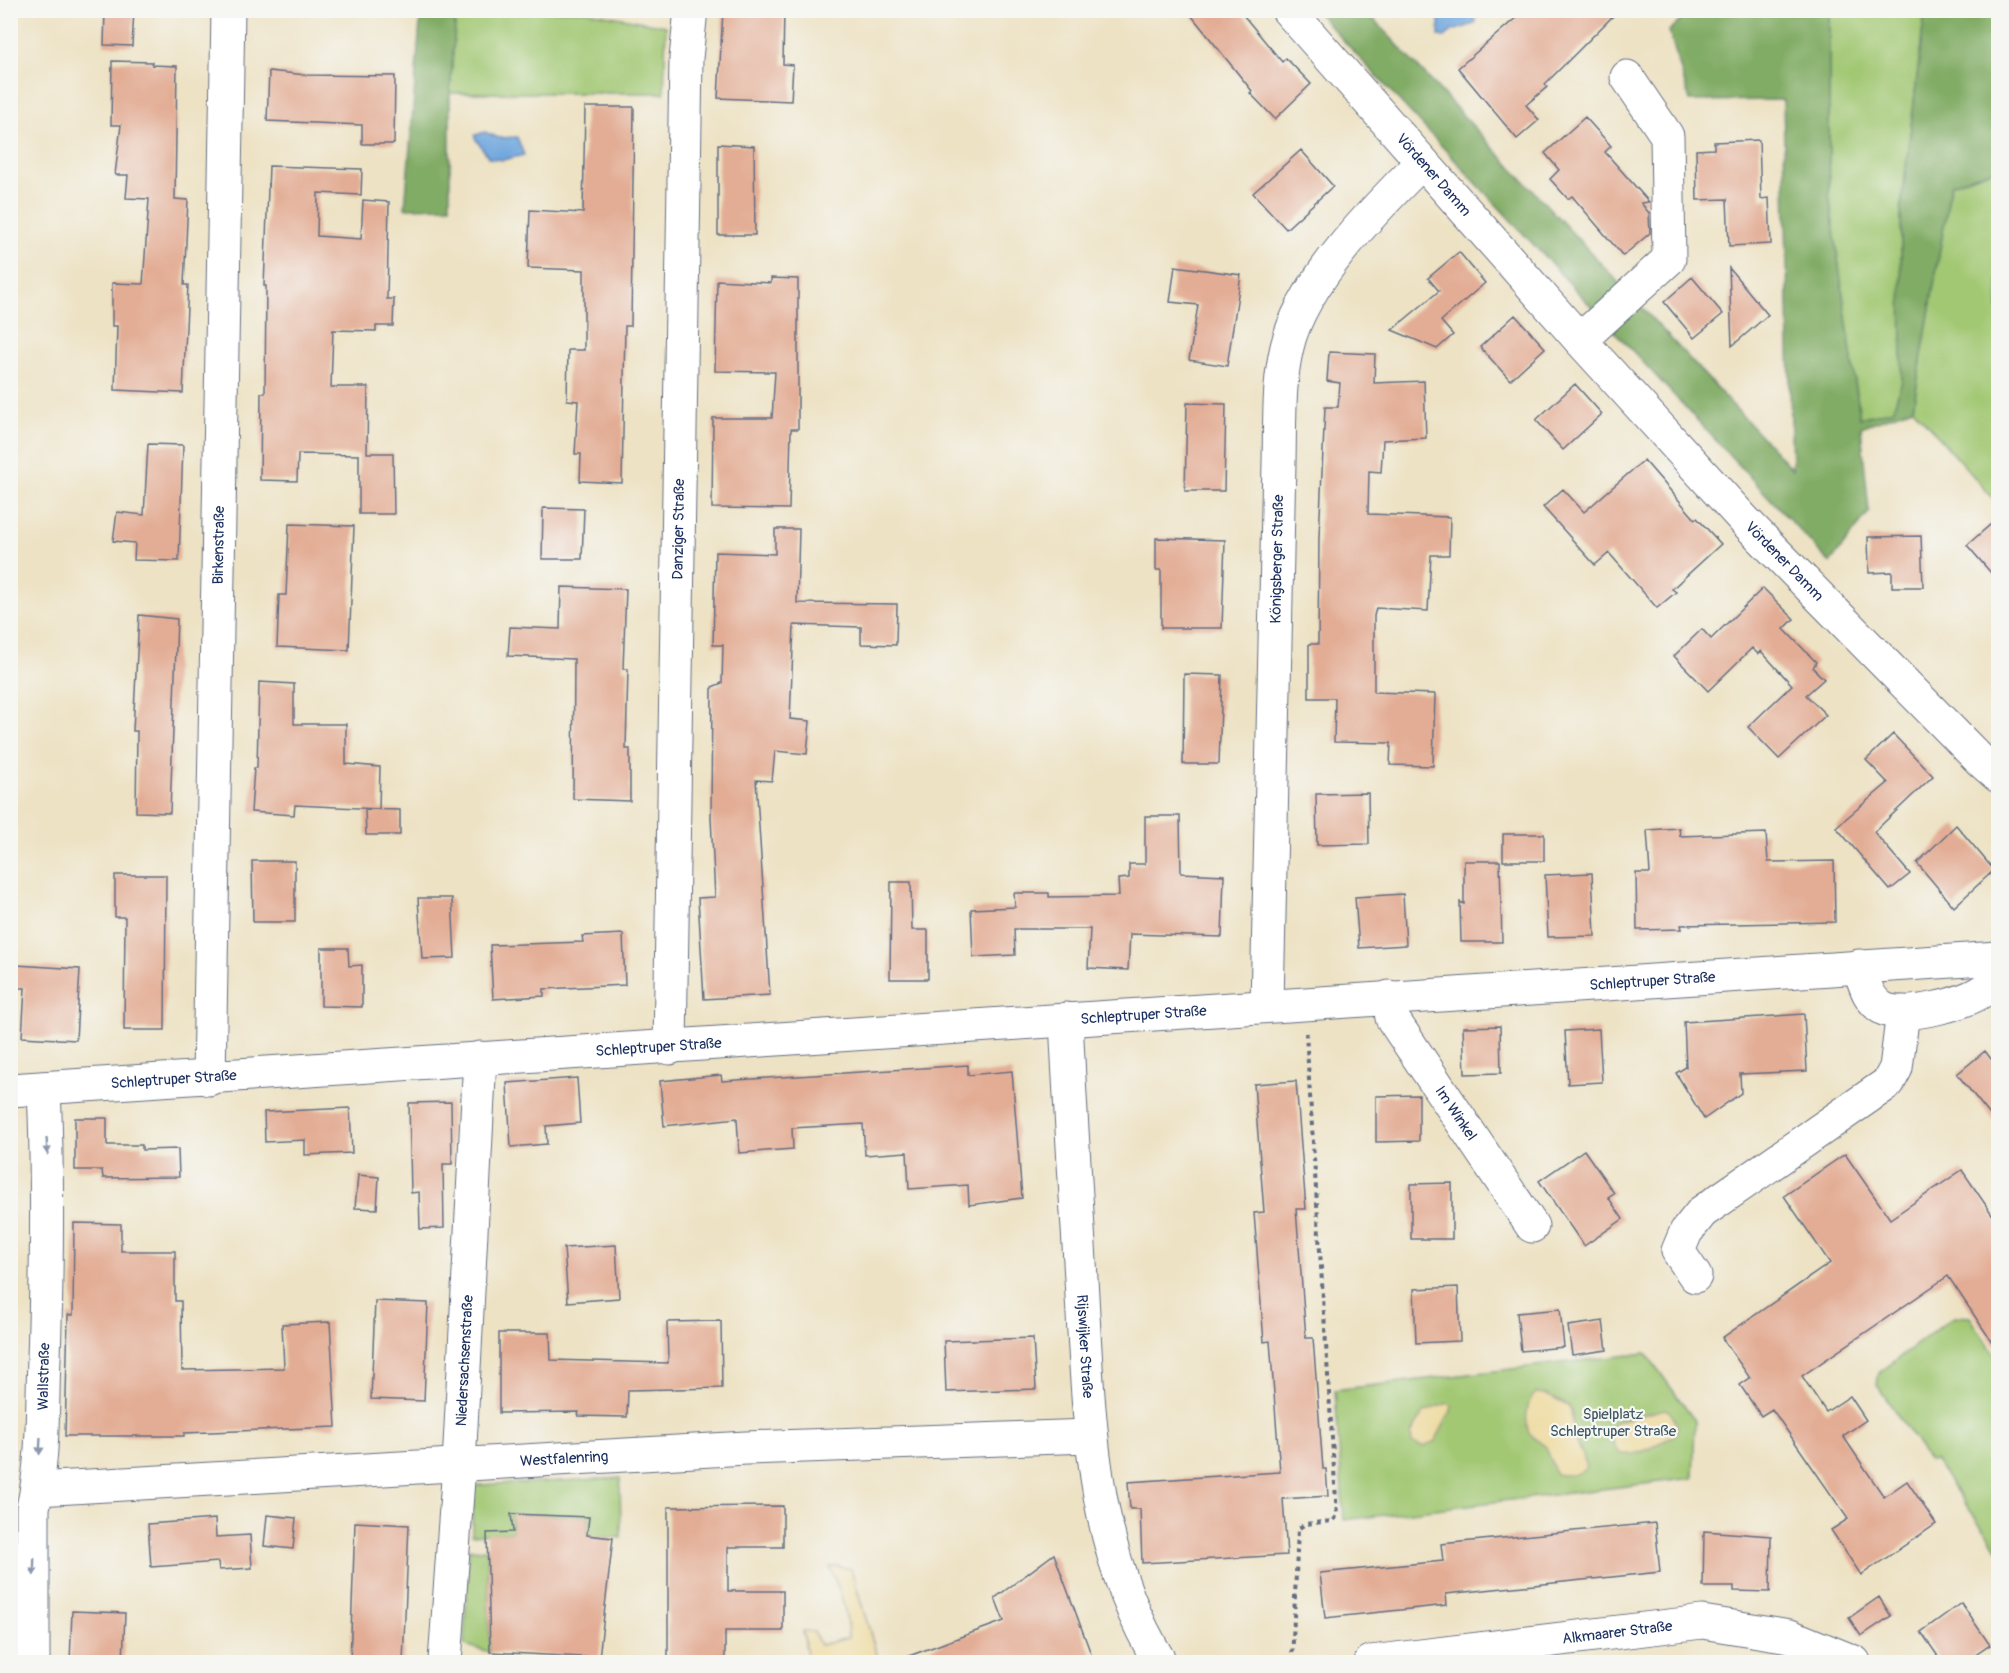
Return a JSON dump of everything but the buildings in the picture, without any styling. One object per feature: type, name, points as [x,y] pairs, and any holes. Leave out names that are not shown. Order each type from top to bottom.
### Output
[{"type":"street","name":"Birkenstraße","points":[[209,1079],[228,10]]},
{"type":"street","name":"Danziger Straße","points":[[670,1048],[686,58],[691,10]]},
{"type":"street","name":"Vördener Damm","points":[[1288,10],[1421,163],[1744,521],[1998,776]]},
{"type":"street","points":[[1580,340],[1669,259],[1667,136],[1627,77]]},
{"type":"street","name":"Königsberger Straße","points":[[1267,1005],[1280,429],[1286,348],[1294,321],[1308,295],[1379,204],[1421,163]]},
{"type":"street","name":"Schleptruper Straße","points":[[10,1090],[209,1079],[480,1058],[670,1048],[1267,1005],[1998,958]]},
{"type":"street","points":[[1859,966],[1872,999],[1883,1009],[1903,1012],[1923,1011],[1965,999],[1983,991],[1998,972]]},
{"type":"street","name":"Im Winkel","points":[[1389,997],[1392,1018],[1532,1226]]},
{"type":"street","points":[[1695,1276],[1678,1251],[1686,1232],[1702,1212],[1888,1083],[1896,1068],[1903,1012]]},
{"type":"street","name":"Rijswijker Straße","points":[[1066,1019],[1091,1436],[1108,1541],[1127,1600],[1160,1662]]},
{"type":"street","name":"Niedersachsenstraße","points":[[445,1662],[459,1465],[480,1058]]},
{"type":"street","name":"Wallstraße","points":[[33,1662],[27,1502],[47,1245],[48,1160],[44,1088]]},
{"type":"street","name":"Westfalenring","points":[[27,1502],[459,1465],[746,1448],[1091,1436]]},
{"type":"street","name":"Alkmaarer Straße","points":[[1371,1662],[1702,1622],[1788,1649],[1854,1662]]},
{"type":"path","points":[[1292,1662],[1298,1529],[1305,1524],[1333,1521],[1337,1516],[1304,1003]]},
{"type":"green space","points":[[421,10],[456,11],[450,93],[450,207],[405,208]]},
{"type":"green space","points":[[456,11],[584,11],[666,26],[664,93],[450,93]]},
{"type":"green space","points":[[1316,11],[1366,11],[1792,469],[1783,100],[1690,101],[1669,31],[1691,11],[1829,11],[1829,194],[1860,418],[1893,410],[1902,381],[1901,209],[1925,11],[1998,11],[1998,168],[1951,184],[1913,408],[1861,427],[1869,512],[1830,563]]},
{"type":"green space","points":[[1829,11],[1925,11],[1901,209],[1902,381],[1893,410],[1860,418],[1829,194]]},
{"type":"green space","points":[[1998,168],[1998,504],[1913,408],[1951,184]]},
{"type":"green space","points":[[1954,1316],[1970,1317],[1998,1360],[1998,1549],[1934,1460],[1929,1461],[1877,1385],[1879,1373]]},
{"type":"green space","name":"Spielplatz Schleptruper Straße","points":[[1646,1353],[1695,1421],[1693,1478],[1344,1520],[1335,1390]]},
{"type":"green space","points":[[620,1478],[621,1538],[587,1535],[589,1517],[511,1514],[513,1532],[472,1535],[473,1488],[479,1485]]},
{"type":"green space","points":[[469,1549],[487,1550],[490,1652],[464,1645]]},
{"type":"sand","points":[[1536,1393],[1545,1394],[1570,1407],[1574,1437],[1586,1468],[1583,1470],[1572,1474],[1556,1474],[1546,1447],[1529,1434],[1527,1412],[1532,1397]]},
{"type":"sand","points":[[1448,1403],[1452,1406],[1451,1411],[1435,1441],[1424,1447],[1412,1443],[1411,1434],[1424,1412]]},
{"type":"sand","points":[[1665,1409],[1670,1412],[1678,1427],[1675,1435],[1640,1452],[1619,1453],[1611,1438],[1611,1430],[1615,1422]]},
{"type":"sand","points":[[830,1567],[851,1569],[879,1662],[808,1662],[803,1631],[814,1632],[820,1645],[848,1638],[843,1602]]},
{"type":"water","points":[[1439,11],[1466,11],[1476,21],[1475,24],[1452,31],[1445,37],[1439,36]]},
{"type":"water","points":[[485,132],[499,138],[517,137],[524,155],[503,160],[489,158],[475,138],[475,135]]}]
